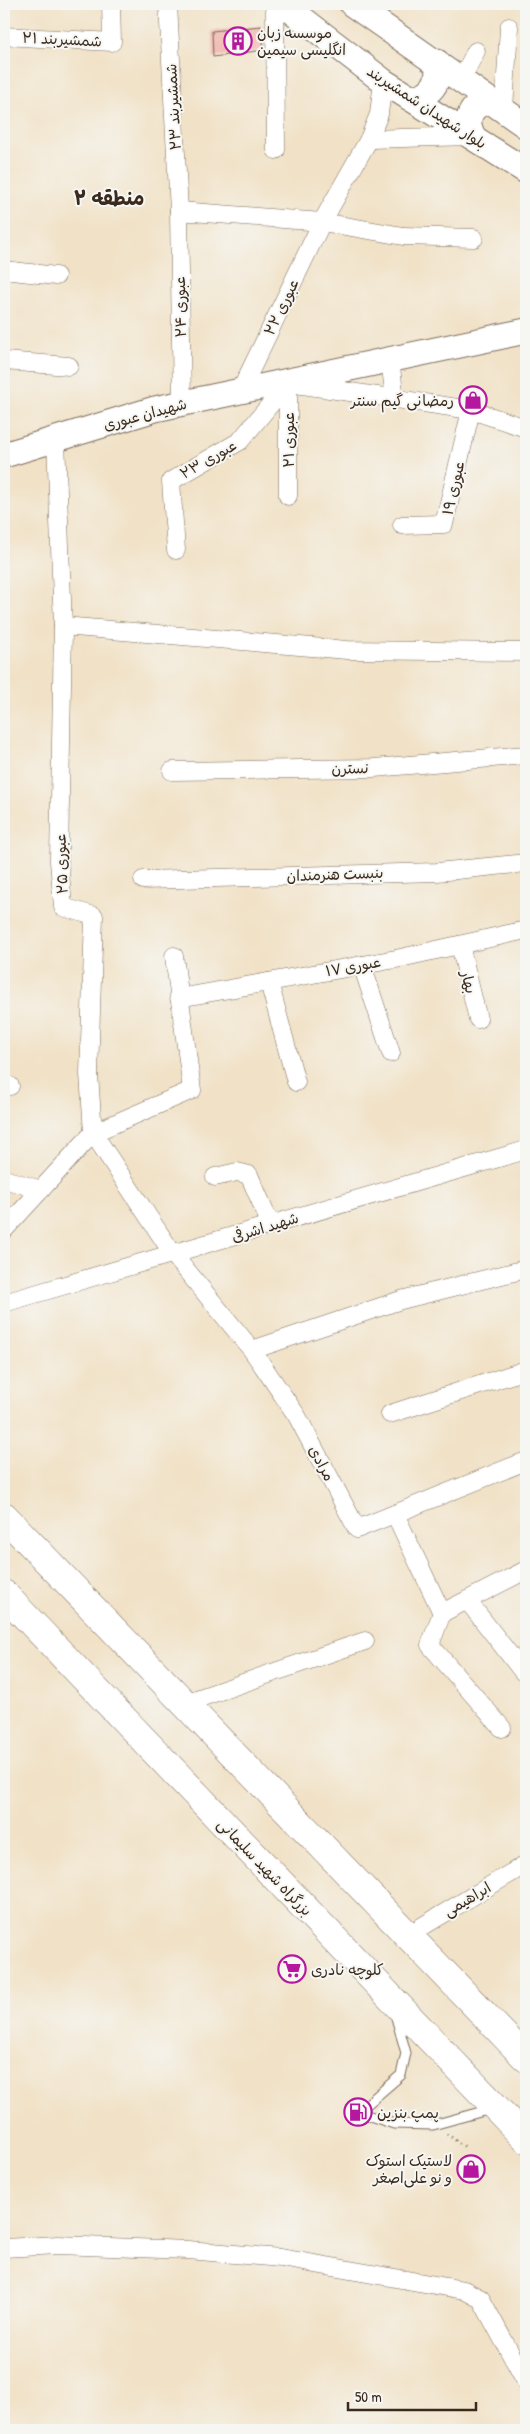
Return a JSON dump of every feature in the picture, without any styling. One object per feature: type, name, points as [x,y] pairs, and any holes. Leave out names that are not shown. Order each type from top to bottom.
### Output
[{"type":"highway","points":[[4,1516],[526,2058]]},
{"type":"highway","name":"بزرگراه شهید سلیمانی","points":[[4,1594],[526,2139]]},
{"type":"main road","name":"بلوار شهیدان شمشیربند","points":[[283,4],[383,81],[526,171]]},
{"type":"main road","points":[[352,4],[376,12],[437,62],[526,126]]},
{"type":"main road","points":[[410,98],[420,97],[430,92],[436,83],[439,73],[437,62]]},
{"type":"main road","points":[[473,136],[468,129],[470,112],[476,105],[484,102],[498,105]]},
{"type":"main road","name":"شهیدان عبوری","points":[[4,454],[156,409],[288,383],[526,331]]},
{"type":"street","name":"شمشیربند ۲۱","points":[[4,36],[112,42],[112,4]]},
{"type":"street","name":"شمشیربند ۲۳","points":[[168,4],[179,211]]},
{"type":"street","points":[[275,4],[276,150]]},
{"type":"street","points":[[498,105],[510,27]]},
{"type":"street","points":[[461,80],[476,50]]},
{"type":"street","name":"عبوری ۲۲","points":[[240,392],[322,222],[370,138],[379,114],[383,81]]},
{"type":"street","points":[[370,138],[473,136]]},
{"type":"street","points":[[179,211],[322,222],[403,236],[474,238]]},
{"type":"street","name":"عبوری ۲۴","points":[[179,211],[182,404]]},
{"type":"street","points":[[4,270],[56,276]]},
{"type":"street","points":[[390,360],[395,399]]},
{"type":"street","points":[[4,361],[69,366]]},
{"type":"street","name":"شهیدان عبوری","points":[[288,383],[471,410],[526,428]]},
{"type":"street","name":"عبوری ۲۱","points":[[288,383],[288,496]]},
{"type":"street","name":"عبوری ۲۳","points":[[176,550],[171,481],[240,441],[288,383]]},
{"type":"street","name":"عبوری ۱۹","points":[[402,525],[444,524],[471,410]]},
{"type":"street","name":"عبوری ۲۵","points":[[56,440],[63,626],[59,861],[63,907],[94,916],[89,1074],[94,1134]]},
{"type":"street","points":[[63,626],[347,650],[526,652]]},
{"type":"street","name":"نسترن","points":[[172,771],[374,768],[526,755]]},
{"type":"street","name":"بنبست هنرمندان","points":[[143,880],[437,872],[526,863]]},
{"type":"street","name":"عبوری ۱۷","points":[[179,998],[362,964],[526,930]]},
{"type":"street","name":"بهار","points":[[460,944],[478,1019]]},
{"type":"street","points":[[4,1230],[94,1134],[192,1090],[174,956]]},
{"type":"street","points":[[362,964],[391,1053]]},
{"type":"street","points":[[269,982],[296,1082]]},
{"type":"street","name":"مرادی","points":[[94,1134],[173,1254],[252,1350],[297,1416],[357,1529],[526,1461]]},
{"type":"street","name":"شهید اشرفی","points":[[4,1303],[526,1150]]},
{"type":"street","points":[[215,1177],[237,1172],[249,1175],[271,1225]]},
{"type":"street","points":[[4,1179],[41,1190]]},
{"type":"street","points":[[252,1350],[401,1300],[526,1270]]},
{"type":"street","points":[[390,1414],[526,1370]]},
{"type":"street","points":[[395,1514],[442,1613]]},
{"type":"street","points":[[502,1728],[430,1645],[442,1613],[526,1570]]},
{"type":"street","points":[[467,1600],[522,1672]]},
{"type":"street","points":[[185,1703],[365,1641]]},
{"type":"street","name":"ابراهیمی","points":[[408,1935],[526,1864]]},
{"type":"street","points":[[4,2248],[58,2245],[188,2250],[272,2257],[464,2290],[481,2299],[526,2382]]},
{"type":"lane","points":[[387,1994],[391,2001],[406,2053],[400,2075],[358,2112],[394,2124],[434,2125],[496,2107]]},
{"type":"path","points":[[434,2125],[465,2147]]},
{"type":"building","name":"موسسه زبان انگلیسی سیمین","points":[[261,26],[264,50],[213,57],[212,31]]},
{"type":"place","name":"موسسه زبان انگلیسی سیمین","points":[[238,41]]},
{"type":"place","name":"رمضانی گیم سنتر","points":[[473,400]]},
{"type":"place","name":"کلوچه نادری","points":[[292,1969]]},
{"type":"place","name":"پمپ بنزین","points":[[358,2112]]},
{"type":"place","name":"لاستیک استوک و نو علی‌اصغر","points":[[471,2169]]},
{"type":"district","name":"منطقه ۲","points":[[109,197]]}]
